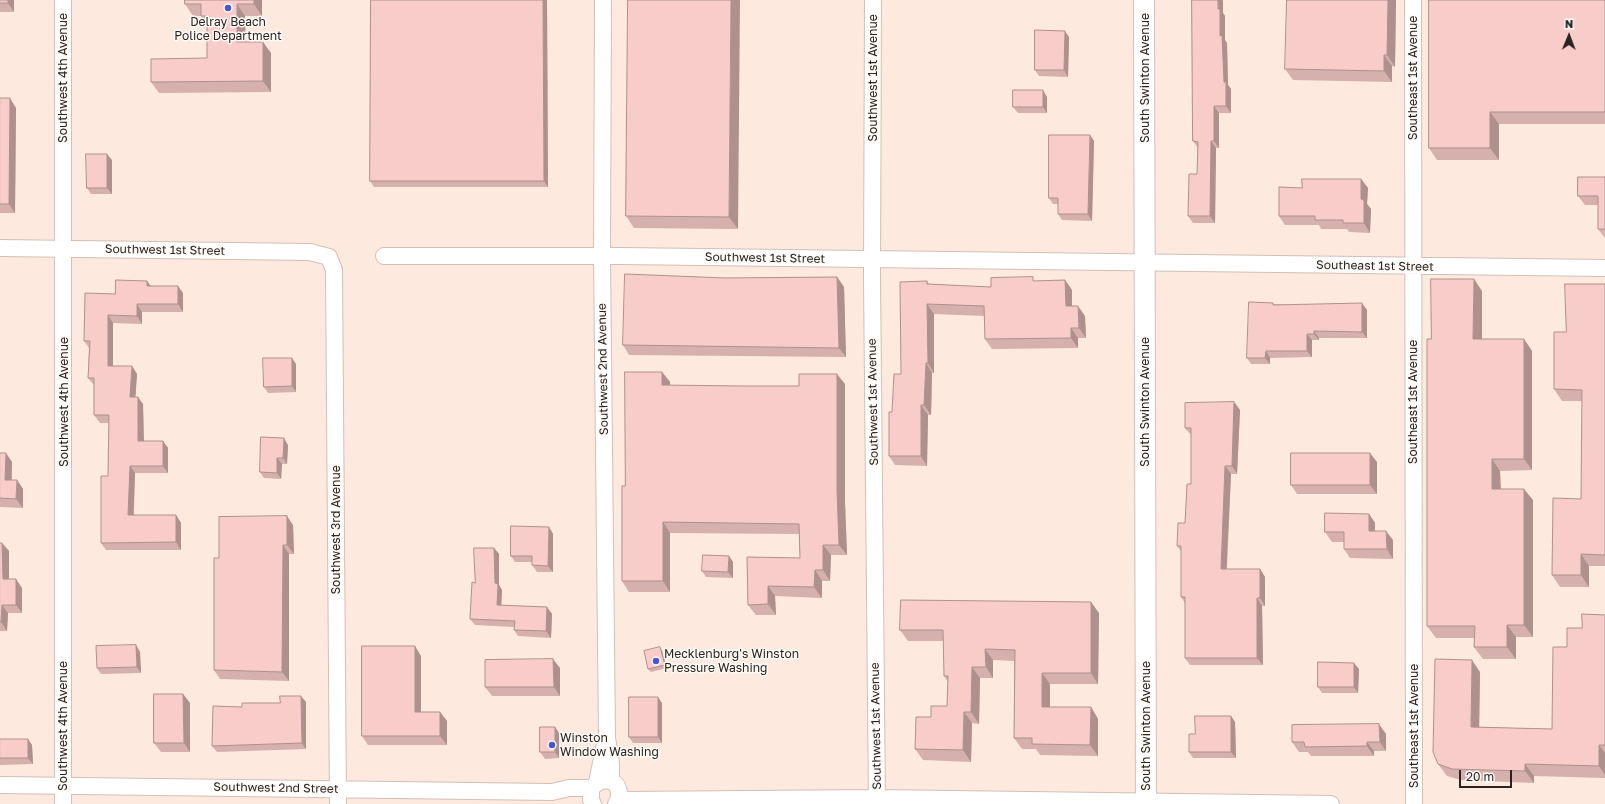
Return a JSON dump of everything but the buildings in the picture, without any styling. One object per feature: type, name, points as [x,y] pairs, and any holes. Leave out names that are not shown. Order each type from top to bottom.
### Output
[{"type":"street","name":"Southwest 4th Avenue","points":[[63,0],[63,804]]},
{"type":"street","name":"Southwest 2nd Avenue","points":[[603,0],[602,256],[607,738],[599,767],[605,794]]},
{"type":"street","name":"Southwest 1st Avenue","points":[[873,0],[872,259],[877,801]]},
{"type":"street","name":"South Swinton Avenue","points":[[1144,0],[1146,803]]},
{"type":"street","name":"Southeast 1st Avenue","points":[[1413,0],[1412,266],[1414,804]]},
{"type":"street","name":"Southwest 1st Street","points":[[0,248],[310,252],[329,256]]},
{"type":"street","name":"Southwest 3rd Avenue","points":[[329,256],[334,270],[338,796]]},
{"type":"street","name":"Southwest 1st Street","points":[[384,256],[602,256],[1145,262]]},
{"type":"street","name":"Southeast 1st Street","points":[[1145,262],[1605,268]]},
{"type":"street","name":"Southwest 2nd Street","points":[[0,785],[338,796],[552,792],[569,788],[605,794],[648,790],[664,800],[1331,804]]},
{"type":"place","name":"Delray Beach Police Department","points":[[228,8]]},
{"type":"place","name":"Mecklenburg's Winston Pressure Washing","points":[[656,661]]},
{"type":"place","name":"Winston Window Washing","points":[[552,745]]}]
